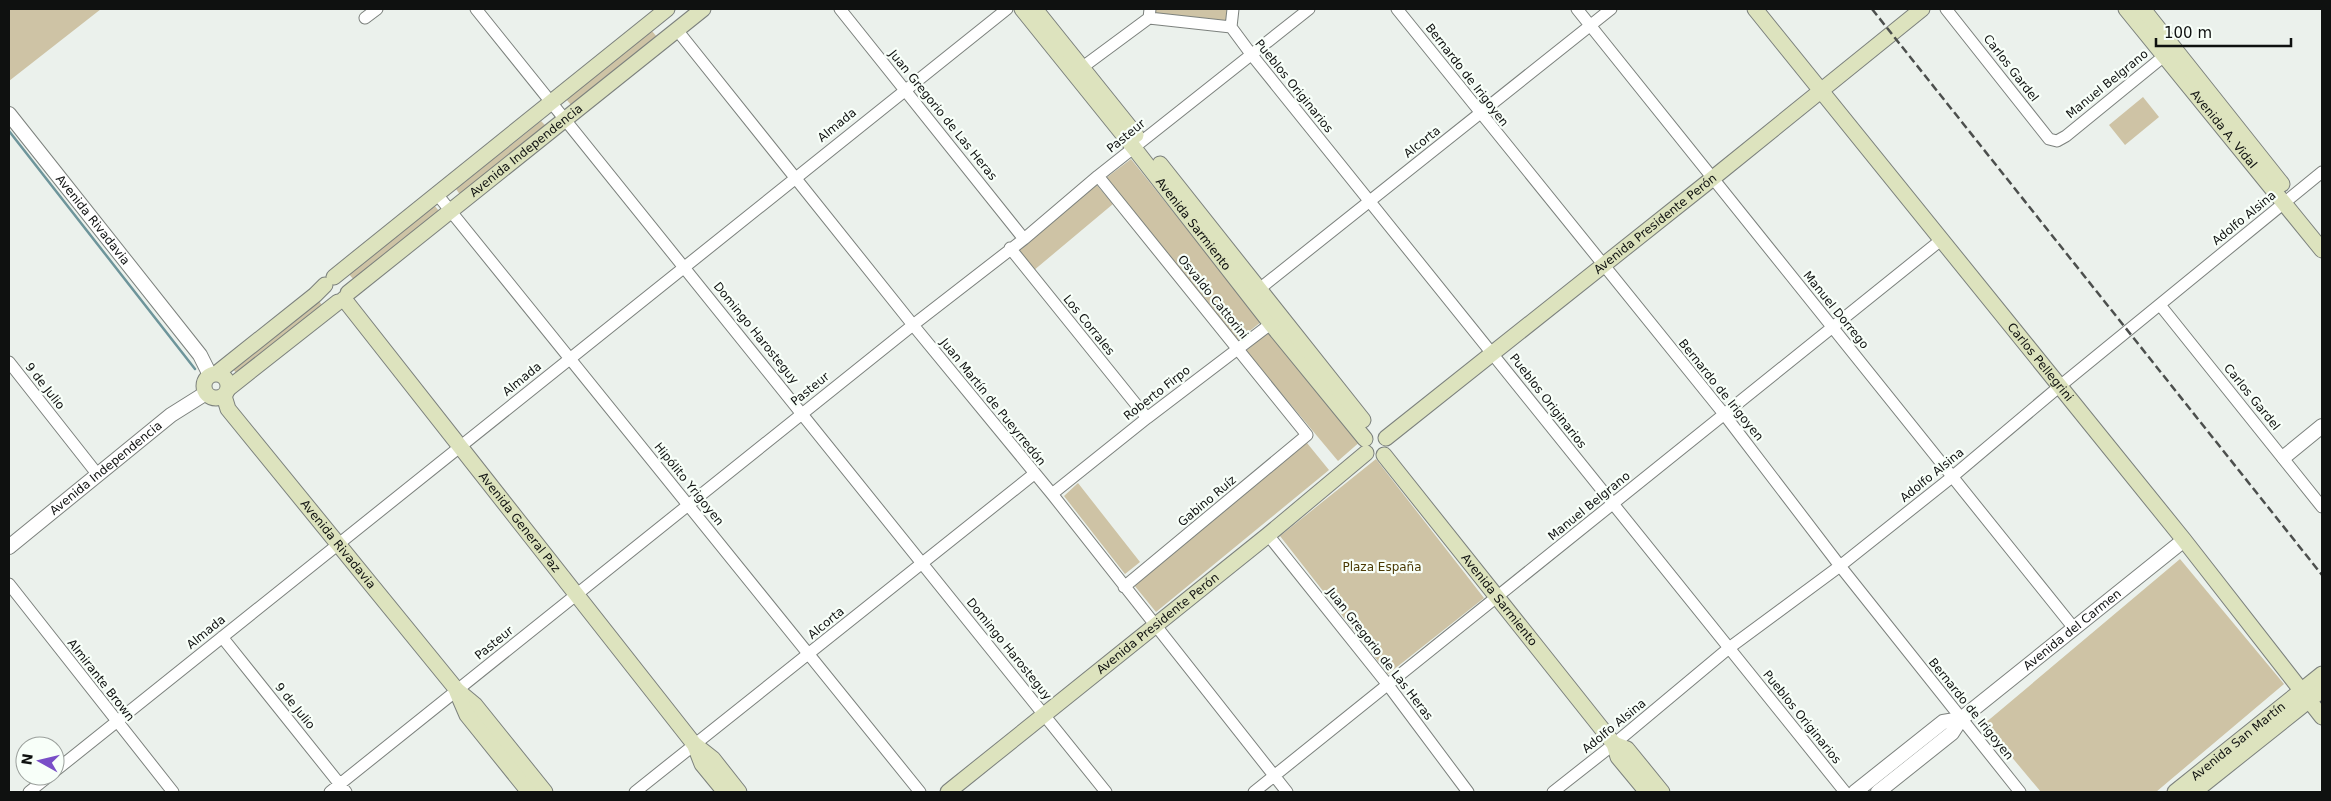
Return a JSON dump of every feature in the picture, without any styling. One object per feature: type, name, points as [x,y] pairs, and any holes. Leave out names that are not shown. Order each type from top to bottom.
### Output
[{"type":"main road","name":"Avenida Independencia","points":[[226,392],[703,9]]},
{"type":"main road","name":"Avenida Sarmiento","points":[[1022,9],[1078,71],[1138,145],[1373,441],[1376,458],[1384,455],[1614,744],[1618,757],[1647,792]]},
{"type":"main road","name":"Avenida Sarmiento","points":[[1035,9],[1078,71]]},
{"type":"main road","name":"Carlos Pellegrini","points":[[1756,9],[2184,540],[2322,717]]},
{"type":"main road","name":"Avenida Presidente Perón","points":[[948,792],[1268,535],[1373,441],[1492,353],[1822,91],[1921,9]]},
{"type":"main road","name":"Avenida A. Vidal","points":[[2126,9],[2169,52],[2288,200],[2322,250]]},
{"type":"main road","name":"Avenida A. Vidal","points":[[2142,9],[2169,52]]},
{"type":"main road","name":"Avenida Independencia","points":[[214,374],[315,295],[436,193],[663,10]]},
{"type":"main road","points":[[663,10],[677,30]]},
{"type":"main road","name":"Avenida A. Vidal","points":[[2288,200],[2322,234]]},
{"type":"main road","points":[[345,280],[349,286],[343,298],[328,298],[324,292],[330,281],[345,280]]},
{"type":"main road","name":"Avenida General Paz","points":[[343,298],[458,447],[694,744],[712,759],[739,792]]},
{"type":"main road","points":[[214,374],[226,378],[226,392],[214,398],[206,393],[204,382],[214,374]]},
{"type":"main road","name":"Avenida Rivadavia","points":[[226,392],[228,409],[337,546],[457,690],[475,705],[545,792]]},
{"type":"main road","points":[[2305,696],[2322,674]]},
{"type":"main road","name":"Avenida Rivadavia","points":[[457,690],[467,715],[529,792]]},
{"type":"main road","points":[[2305,696],[2322,690]]},
{"type":"main road","name":"Avenida San Martín","points":[[2175,792],[2199,787],[2305,696]]},
{"type":"main road","name":"Avenida General Paz","points":[[694,744],[702,764],[725,792]]},
{"type":"main road","name":"Avenida Sarmiento","points":[[1614,744],[1627,749],[1662,792]]},
{"type":"street","points":[[364,18],[377,9]]},
{"type":"street","name":"Domingo Harosteguy","points":[[476,9],[1106,792]]},
{"type":"street","name":"Juan Gregorio de Las Heras","points":[[840,9],[1024,239]]},
{"type":"street","name":"Almada","points":[[65,763],[794,177],[1007,9]]},
{"type":"street","points":[[1078,71],[1150,14],[1231,27],[1233,9]]},
{"type":"street","name":"Pasteur","points":[[330,792],[343,788],[457,690],[802,413],[1010,248],[1024,239],[1098,176],[1309,9]]},
{"type":"street","name":"Bernardo de Irigoyen","points":[[1397,9],[1724,414],[1840,566],[2020,792]]},
{"type":"street","name":"Manuel Dorrego","points":[[1577,9],[2073,627]]},
{"type":"street","name":"Alcorta","points":[[1254,293],[1611,9]]},
{"type":"street","name":"Carlos Gardel","points":[[1946,9],[2049,139],[2057,141]]},
{"type":"street","name":"Pueblos Originarios","points":[[1231,27],[1250,54],[1845,792]]},
{"type":"street","name":"Juan Martín de Pueyrredón","points":[[677,30],[913,325],[1052,494],[1287,792]]},
{"type":"street","name":"Manuel Belgrano","points":[[2057,141],[2066,136],[2169,52]]},
{"type":"street","name":"Avenida Rivadavia","points":[[9,114],[214,374]]},
{"type":"street","name":"Adolfo Alsina","points":[[1553,792],[1729,648],[1840,566],[1952,477],[2060,386],[2322,172]]},
{"type":"street","name":"Osvaldo Cattorini","points":[[1098,176],[1307,435]]},
{"type":"street","name":"Hipólito Yrigoyen","points":[[436,193],[920,792]]},
{"type":"street","name":"Manuel Belgrano","points":[[1254,792],[1941,240]]},
{"type":"street","name":"Los Corrales","points":[[1010,248],[1147,418]]},
{"type":"street","name":"Carlos Gardel","points":[[2160,305],[2322,506]]},
{"type":"street","name":"Roberto Firpo","points":[[1052,494],[1147,418],[1276,320]]},
{"type":"street","name":"9 de Julio","points":[[9,362],[98,475]]},
{"type":"street","name":"Avenida Independencia","points":[[9,547],[171,415],[206,393]]},
{"type":"street","points":[[2284,457],[2322,426]]},
{"type":"street","name":"Gabino Ruíz","points":[[1124,587],[1307,435]]},
{"type":"street","name":"Alcorta","points":[[635,792],[1034,474]]},
{"type":"street","name":"Juan Gregorio de Las Heras","points":[[1268,535],[1388,685],[1468,792]]},
{"type":"street","name":"Avenida del Carmen","points":[[1878,792],[1952,733],[1961,719],[2073,627],[2184,540]]},
{"type":"street","name":"Almirante Brown","points":[[9,584],[173,792]]},
{"type":"street","name":"9 de Julio","points":[[222,637],[343,788]]},
{"type":"street","name":"Avenida del Carmen","points":[[1855,792],[1943,722],[1961,719]]},
{"type":"green space","points":[[9,9],[101,9],[9,81]]},
{"type":"green space","points":[[1152,9],[1229,9],[1227,19],[1224,21],[1155,13]]},
{"type":"green space","points":[[652,31],[657,37],[571,105],[566,99]]},
{"type":"green space","points":[[2143,97],[2159,117],[2125,145],[2109,125]]},
{"type":"green space","points":[[541,121],[547,127],[461,196],[456,189]]},
{"type":"green space","points":[[1131,159],[1261,322],[1237,341],[1106,178]]},
{"type":"green space","points":[[1095,183],[1113,204],[1033,271],[1016,249]]},
{"type":"green space","points":[[434,205],[439,211],[354,280],[348,273]]},
{"type":"green space","points":[[317,299],[323,306],[237,374],[232,368]]},
{"type":"green space","points":[[1270,330],[1362,440],[1338,461],[1246,351]]},
{"type":"green space","points":[[1307,443],[1329,470],[1156,612],[1134,585]]},
{"type":"green space","name":"Plaza España","points":[[1376,459],[1484,598],[1388,674],[1280,536]]},
{"type":"green space","points":[[1078,483],[1140,562],[1125,574],[1064,496]]},
{"type":"green space","points":[[2180,559],[2284,684],[2156,792],[2041,792],[1984,724]]},
{"type":"waterway","points":[[9,131],[195,369]]},
{"type":"railway","points":[[1872,9],[2322,575]]}]
